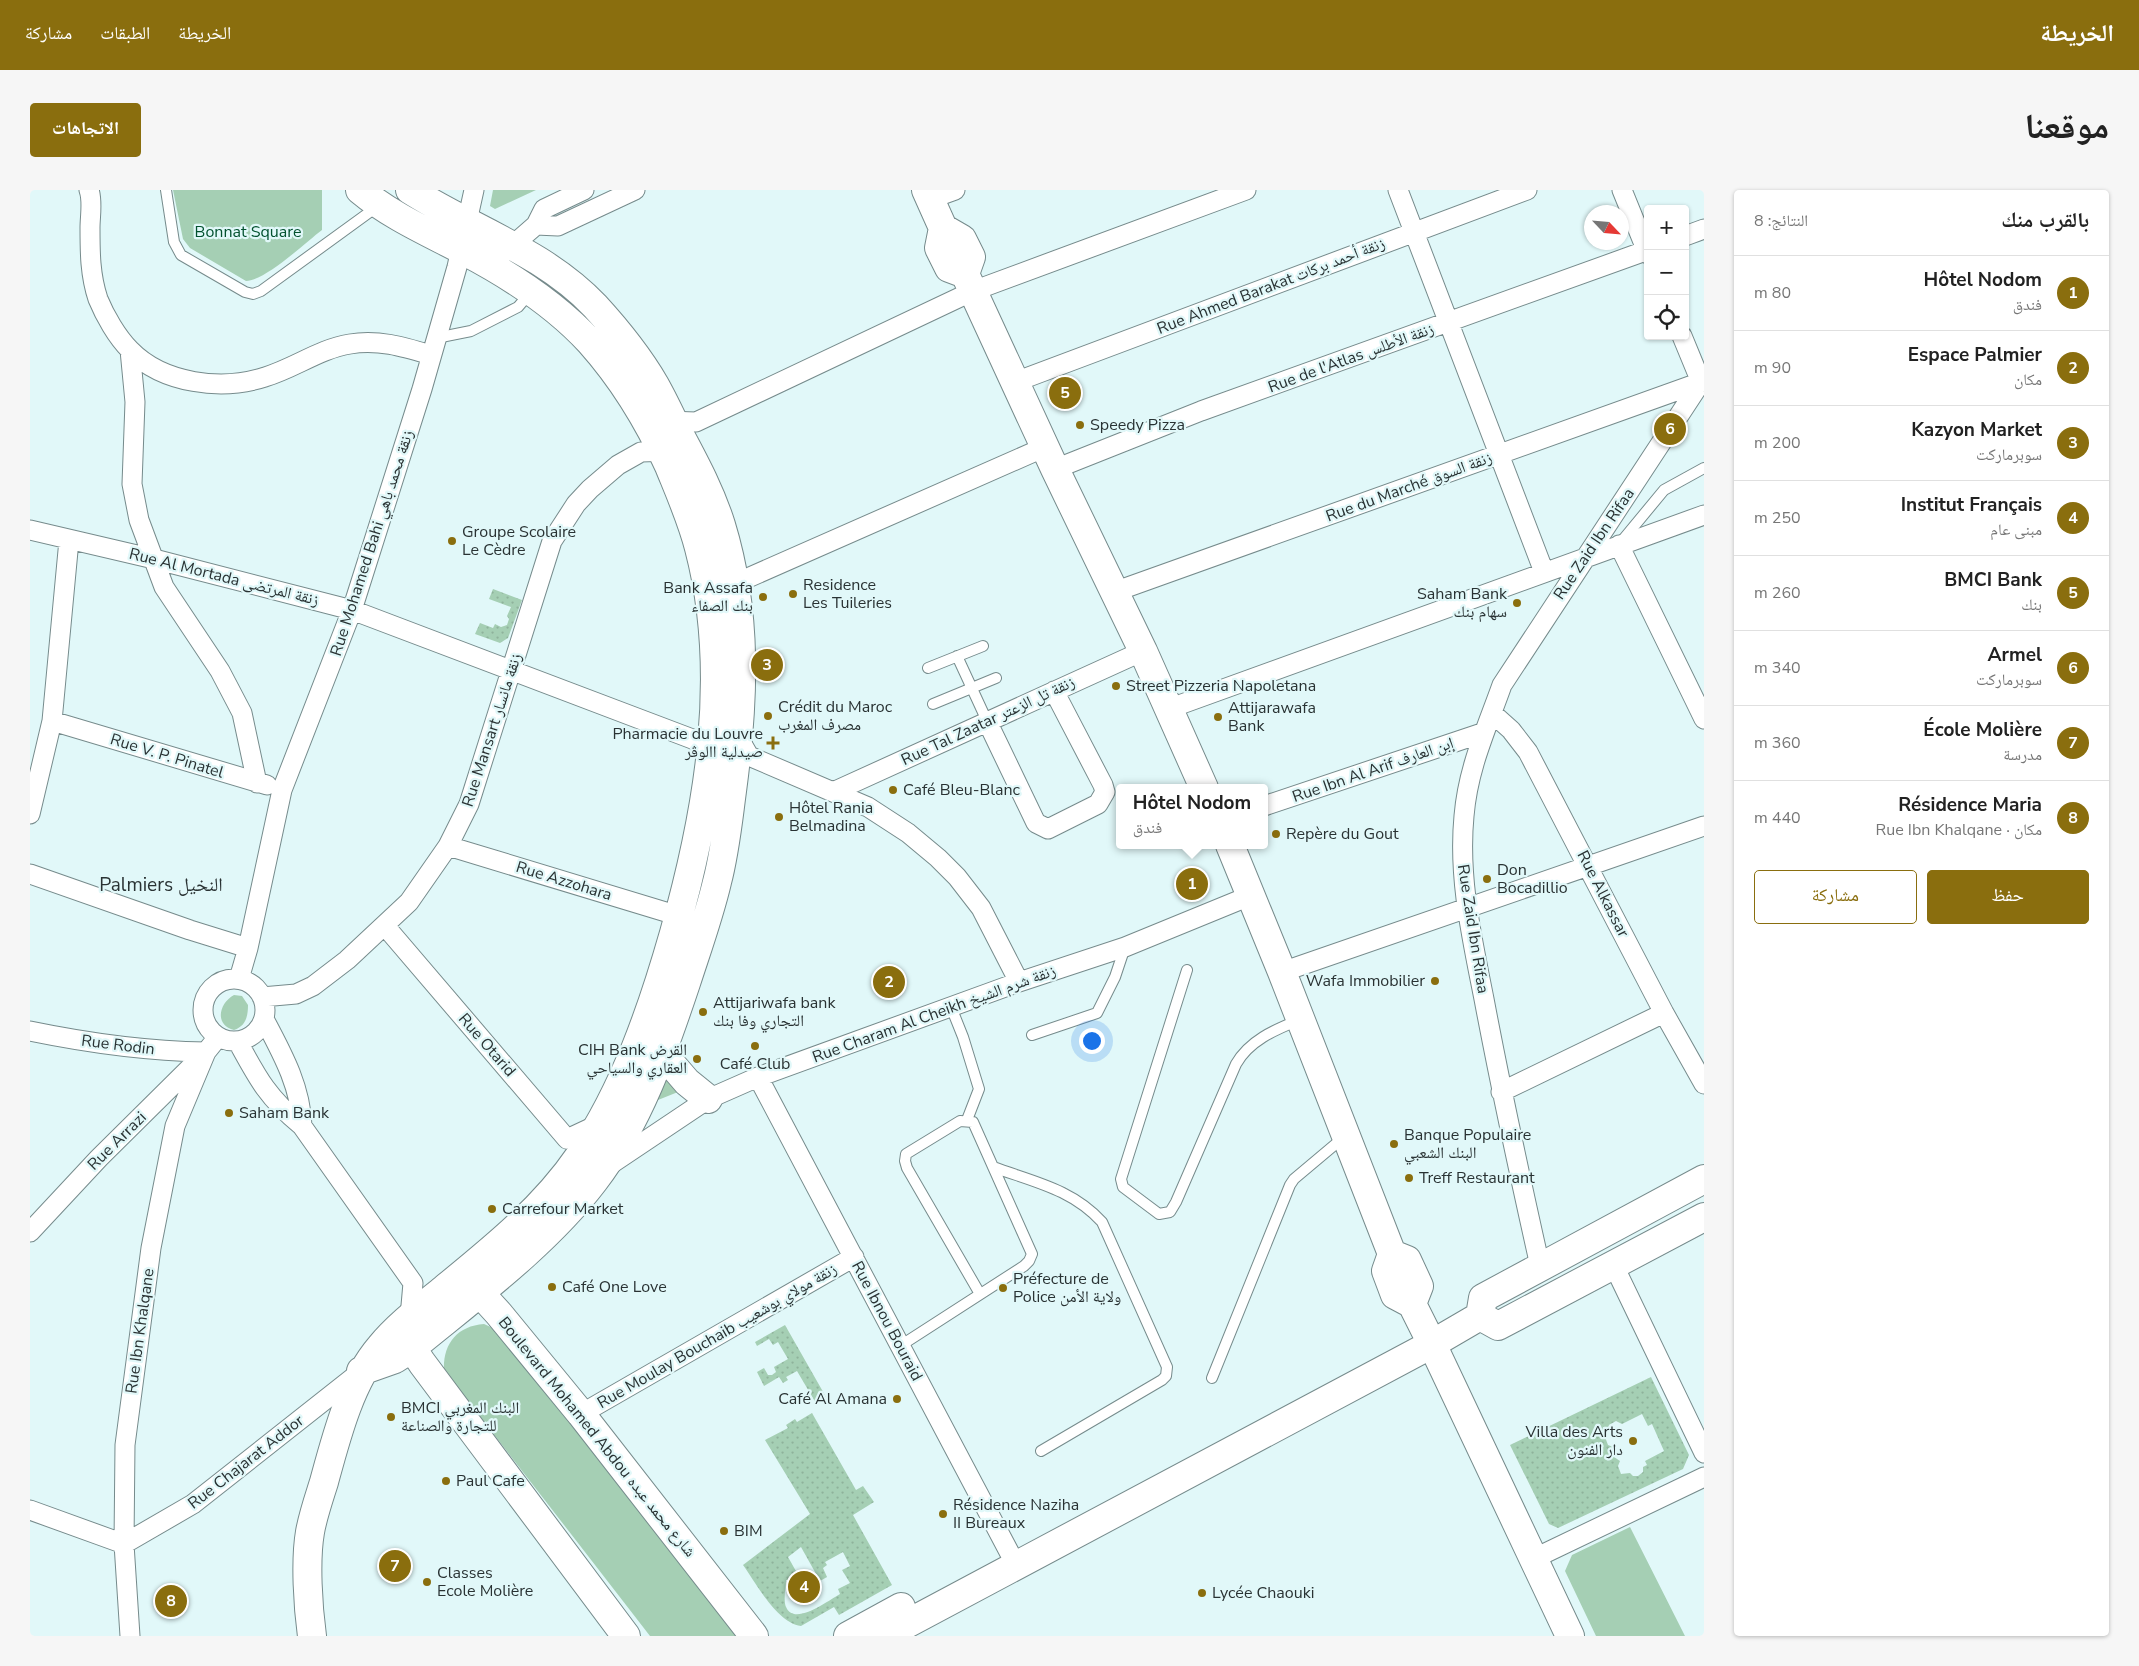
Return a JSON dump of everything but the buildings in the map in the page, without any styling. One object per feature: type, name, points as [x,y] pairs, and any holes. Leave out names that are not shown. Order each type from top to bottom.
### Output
[{"type":"street","points":[[89,190],[91,276],[103,309],[112,326],[130,350],[144,362],[172,376],[220,384],[237,383],[266,377],[322,351],[352,343],[373,342],[399,346],[434,346]]},
{"type":"street","points":[[312,1636],[308,1606],[309,1535],[332,1452],[361,1371],[381,1345],[410,1317],[523,1223],[574,1163],[599,1124],[624,1074],[648,1017],[679,916],[698,838],[715,653],[709,593],[699,545],[649,375],[627,345],[592,304],[569,282],[512,246],[433,205],[410,190]]},
{"type":"street","name":"Rue Mohamed Bahi زنقة محمد باهي","points":[[239,979],[248,948],[282,790],[352,610],[434,346],[461,250],[474,190]]},
{"type":"street","points":[[489,265],[536,226],[544,209],[584,190]]},
{"type":"street","points":[[536,226],[558,226],[611,195],[635,190]]},
{"type":"street","points":[[955,190],[928,195],[943,228],[962,239],[970,258],[969,283],[1014,382],[1143,651],[1202,784]]},
{"type":"street","name":"Rue Mansart زنقة مانسار","points":[[262,997],[296,994],[313,986],[348,960],[409,902],[448,846],[469,804],[513,670],[552,541],[564,522],[590,489],[618,465],[667,436],[684,423],[696,422],[969,283],[1246,190]]},
{"type":"street","points":[[1398,190],[1544,572]]},
{"type":"street","name":"Rue Ahmed Barakat زنقة أحمد بركات","points":[[1014,382],[1527,190]]},
{"type":"street","points":[[1622,190],[1647,250]]},
{"type":"street","points":[[361,1371],[395,1360],[479,1292],[549,1232],[626,1144],[639,1107],[662,1053],[718,881],[741,752],[742,653],[735,584],[716,510],[698,467],[667,436],[577,329],[532,292],[489,265],[369,198]]},
{"type":"street","points":[[1689,235],[1704,229]]},
{"type":"street","name":"Rue de l'Atlas زنقة الأطلس","points":[[709,593],[1050,458],[1201,411],[1644,252]]},
{"type":"street","points":[[1684,340],[1703,385]]},
{"type":"street","points":[[130,350],[135,402],[132,484],[139,520],[164,587],[220,671],[242,713],[257,783]]},
{"type":"street","name":"Rue du Marché زنقة السوق","points":[[1114,592],[1498,455],[1703,385]]},
{"type":"street","name":"Rue Zaid Ibn Rifaa","points":[[1540,1266],[1501,1092],[1466,908],[1462,877],[1464,814],[1472,765],[1482,733],[1502,686],[1517,659],[1703,385]]},
{"type":"street","points":[[1168,709],[1704,515]]},
{"type":"street","name":"Rue Al Mortada زنقة المرتضى","points":[[30,530],[154,558],[352,610],[706,743],[741,752],[868,807],[908,833],[957,877],[982,908],[1019,982]]},
{"type":"street","points":[[30,814],[52,721],[68,540]]},
{"type":"street","points":[[1619,545],[1704,719]]},
{"type":"street","name":"Rue Tal Zaatar زنقة تل الزعتر","points":[[833,792],[1143,651]]},
{"type":"street","points":[[987,721],[1036,823],[1048,829],[1098,804],[1105,792],[1054,691]]},
{"type":"street","name":"Rue Alkassar","points":[[1492,713],[1504,722],[1525,746],[1664,1013],[1704,1084]]},
{"type":"street","name":"Rue V. P. Pinatel","points":[[52,721],[282,790]]},
{"type":"street","name":"Rue Ibn Al Arif إبن العارف","points":[[1268,805],[1482,733]]},
{"type":"street","name":"Rue Al Mortada زنقة المرتضى","points":[[706,743],[741,752]]},
{"type":"street","points":[[1282,972],[1704,826]]},
{"type":"street","name":"Rue Azzohara","points":[[448,846],[679,916]]},
{"type":"street","points":[[1232,849],[1252,894],[1392,1254],[1407,1260],[1419,1286],[1412,1304],[1570,1636]]},
{"type":"street","points":[[30,874],[190,930],[248,948]]},
{"type":"street","name":"Rue Charam Al Cheikh زنقة شرم الشيخ","points":[[626,1144],[708,1099],[758,1077],[1019,982],[1125,946],[1252,894]]},
{"type":"street","name":"Rue Otarid","points":[[384,926],[567,1139],[599,1124]]},
{"type":"street","points":[[239,979],[251,984],[262,997],[265,1010],[264,1020],[254,1034],[238,1042],[212,1045],[210,1031],[204,1020],[202,1010],[204,1000],[211,989],[219,982],[239,979]]},
{"type":"street","points":[[1501,1092],[1664,1013]]},
{"type":"street","points":[[264,1020],[284,1056],[292,1078],[301,1108],[302,1126]]},
{"type":"street","name":"Rue Rodin","points":[[30,1031],[66,1038],[174,1052],[212,1045]]},
{"type":"street","points":[[238,1042],[264,1088],[286,1113],[302,1126],[413,1283],[410,1317],[412,1348],[626,1636]]},
{"type":"street","name":"Rue Arrazi","points":[[30,1232],[99,1158],[212,1045]]},
{"type":"street","name":"Rue Ibn Khalqane","points":[[130,1636],[124,1544],[125,1446],[151,1248],[175,1126],[212,1045]]},
{"type":"street","points":[[662,1053],[674,1069],[708,1099]]},
{"type":"street","name":"Rue Ibnou Bouraid","points":[[758,1077],[1016,1565]]},
{"type":"street","points":[[599,1124],[626,1144]]},
{"type":"street","points":[[574,1163],[601,1172]]},
{"type":"street","points":[[1480,1316],[1483,1298],[1704,1179]]},
{"type":"street","points":[[1480,1316],[1498,1326],[1704,1217]]},
{"type":"street","name":"Rue Moulay Bouchaib زنقة مولاي بوشعيب","points":[[581,1414],[854,1257]]},
{"type":"street","points":[[1614,1266],[1704,1453]]},
{"type":"street","points":[[413,1283],[448,1286],[479,1292]]},
{"type":"street","name":"Boulevard Mohamed Abdou شارع محمد عبده","points":[[479,1292],[581,1414],[754,1636]]},
{"type":"street","points":[[884,1636],[929,1610],[1432,1344],[1480,1316]]},
{"type":"street","name":"Rue Chajarat Addor","points":[[124,1544],[193,1504],[361,1371]]},
{"type":"street","points":[[1533,1559],[1704,1477]]},
{"type":"street","points":[[30,1510],[124,1544]]},
{"type":"street","points":[[848,1636],[911,1602],[929,1610]]},
{"type":"street","points":[[916,1636],[926,1630],[929,1610]]},
{"type":"lane","points":[[166,190],[174,242],[181,255],[245,292],[253,294],[261,291],[300,263],[369,198]]},
{"type":"lane","points":[[434,346],[472,331],[518,307],[532,292]]},
{"type":"lane","points":[[1619,545],[1664,490],[1704,468]]},
{"type":"lane","points":[[928,668],[983,646]]},
{"type":"lane","points":[[957,656],[987,721]]},
{"type":"lane","points":[[933,704],[996,678]]},
{"type":"lane","points":[[1032,1035],[1097,1013],[1115,977],[1125,946]]},
{"type":"lane","points":[[1187,970],[1121,1178],[1123,1187],[1159,1214],[1170,1212],[1176,1202],[1236,1064],[1245,1050],[1276,1029],[1301,1019]]},
{"type":"lane","points":[[951,1007],[963,1037],[979,1089],[967,1120]]},
{"type":"lane","points":[[900,1346],[1024,1266],[1032,1254],[973,1122],[967,1120],[960,1121],[906,1154],[905,1161],[906,1168],[980,1294]]},
{"type":"lane","points":[[1212,1378],[1290,1185],[1294,1179],[1326,1151],[1346,1136]]},
{"type":"lane","points":[[993,1167],[1066,1193],[1090,1209],[1102,1222],[1167,1367],[1166,1376],[1162,1380],[1041,1450]]},
{"type":"green space","name":"Bonnat Square","points":[[173,190],[322,190],[322,230],[264,275],[246,281],[190,248],[183,239]]},
{"type":"green space","points":[[493,190],[536,190],[495,209],[490,206]]},
{"type":"green space","points":[[493,589],[522,600],[508,638],[500,643],[475,634],[480,623],[493,628],[495,624],[501,627],[507,625],[509,619],[507,616],[511,607],[489,599]]},
{"type":"green space","points":[[234,995],[242,996],[248,1005],[248,1013],[244,1023],[234,1030],[223,1024],[221,1014],[225,1003]]},
{"type":"green space","points":[[664,1068],[683,1090],[653,1102]]},
{"type":"green space","points":[[484,1324],[495,1329],[741,1636],[650,1636],[444,1370],[446,1352],[453,1338],[466,1328]]},
{"type":"green space","points":[[785,1325],[826,1397],[817,1405],[797,1371],[786,1377],[788,1380],[783,1383],[779,1377],[764,1386],[757,1372],[764,1368],[768,1375],[772,1375],[776,1372],[774,1367],[788,1359],[778,1342],[773,1345],[769,1339],[757,1346],[755,1342]]},
{"type":"green space","points":[[1651,1377],[1689,1455],[1683,1469],[1558,1528],[1549,1524],[1510,1445]],"holes":[[[1642,1414],[1648,1426],[1652,1424],[1664,1451],[1645,1461],[1647,1465],[1643,1467],[1643,1472],[1638,1476],[1633,1476],[1630,1473],[1621,1474],[1618,1466],[1620,1461],[1614,1457],[1613,1447],[1608,1445],[1605,1437],[1609,1425],[1616,1421],[1622,1424]]]},
{"type":"green space","points":[[812,1413],[856,1490],[863,1486],[874,1502],[853,1515],[892,1585],[839,1615],[834,1607],[801,1626],[784,1618],[776,1610],[743,1565],[810,1514],[765,1440],[788,1428],[786,1425],[795,1419],[797,1422]],"holes":[[[801,1547],[820,1581],[827,1577],[823,1568],[827,1565],[825,1562],[843,1552],[850,1566],[842,1570],[850,1583],[838,1589],[840,1594],[812,1610],[796,1614],[790,1612],[785,1604],[786,1580],[801,1580],[788,1557]]]},
{"type":"green space","points":[[1630,1527],[1685,1636],[1596,1636],[1565,1571],[1572,1555]]},
{"type":"place","name":"BMCI Bank","points":[[1065,393]]},
{"type":"place","name":"Speedy Pizza","points":[[1080,425]]},
{"type":"place","name":"Armel","points":[[1670,429]]},
{"type":"place","name":"Groupe Scolaire Le Cèdre","points":[[452,541]]},
{"type":"place","name":"Residence Les Tuileries","points":[[793,594]]},
{"type":"place","name":"Bank Assafa بنك الصفاء","points":[[763,597]]},
{"type":"place","name":"Saham Bank سهام بنك","points":[[1517,603]]},
{"type":"place","name":"Kazyon Market","points":[[767,665]]},
{"type":"place","name":"Street Pizzeria Napoletana","points":[[1116,686]]},
{"type":"place","name":"Crédit du Maroc مصرف المغرب","points":[[768,716]]},
{"type":"place","name":"Attijarawafa Bank","points":[[1218,717]]},
{"type":"place","name":"Pharmacie du Louvre صيدلية االوڤر","points":[[773,743]]},
{"type":"place","name":"Café Bleu-Blanc","points":[[893,790]]},
{"type":"place","name":"Hôtel Rania Belmadina","points":[[779,817]]},
{"type":"place","name":"Repère du Gout","points":[[1276,834]]},
{"type":"place","name":"Don Bocadillio","points":[[1487,879]]},
{"type":"place","name":"Hôtel Nodom","points":[[1192,884]]},
{"type":"place","name":"Wafa Immobilier","points":[[1435,981]]},
{"type":"place","name":"Espace Palmier","points":[[889,982]]},
{"type":"place","name":"Attijariwafa bank التجاري وفا بنك","points":[[703,1012]]},
{"type":"place","name":"Café Club","points":[[755,1046]]},
{"type":"place","name":"CIH Bank القرض العقاري والسياحي","points":[[697,1059]]},
{"type":"place","name":"Saham Bank","points":[[229,1113]]},
{"type":"place","name":"Banque Populaire البنك الشعبي","points":[[1394,1144]]},
{"type":"place","name":"Treff Restaurant","points":[[1409,1178]]},
{"type":"place","name":"Carrefour Market","points":[[492,1209]]},
{"type":"place","name":"Café One Love","points":[[552,1287]]},
{"type":"place","name":"Préfecture de Police ولاية الأمن","points":[[1003,1288]]},
{"type":"place","name":"Café Al Amana","points":[[897,1399]]},
{"type":"place","name":"BMCI البنك المغربي للتجارة والصناعة","points":[[391,1417]]},
{"type":"place","name":"Villa des Arts دار الفنون","points":[[1633,1441]]},
{"type":"place","name":"Paul Cafe","points":[[446,1481]]},
{"type":"place","name":"Résidence Naziha II Bureaux","points":[[943,1514]]},
{"type":"place","name":"BIM","points":[[724,1531]]},
{"type":"place","name":"École Molière","points":[[395,1566]]},
{"type":"place","name":"Classes Ecole Molière","points":[[427,1582]]},
{"type":"place","name":"Institut Français","points":[[804,1587]]},
{"type":"place","name":"Lycée Chaouki","points":[[1202,1593]]},
{"type":"place","name":"Résidence Maria","points":[[171,1601]]},
{"type":"district","name":"Palmiers النخيل","points":[[161,885]]}]
